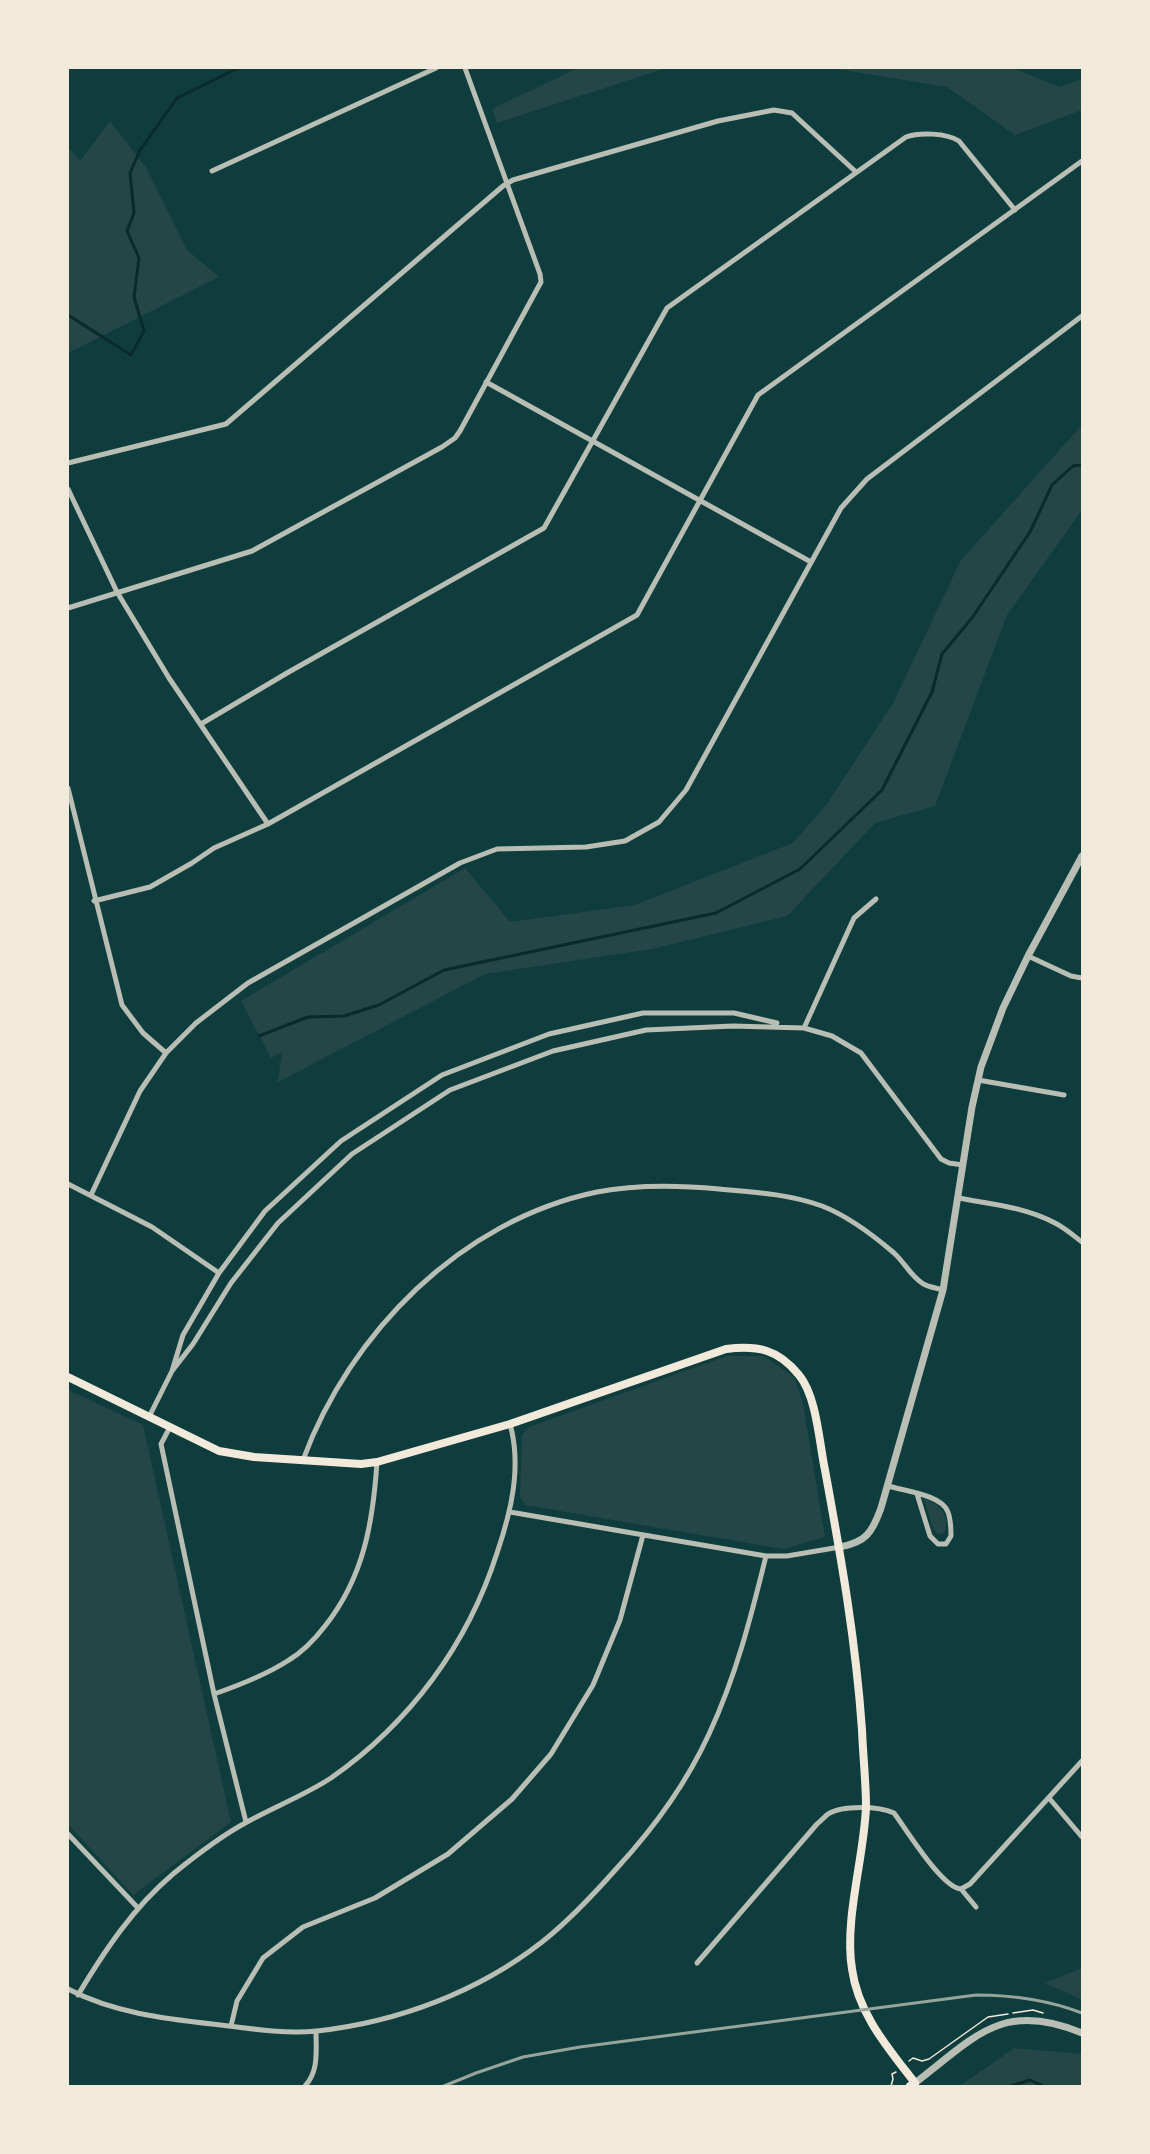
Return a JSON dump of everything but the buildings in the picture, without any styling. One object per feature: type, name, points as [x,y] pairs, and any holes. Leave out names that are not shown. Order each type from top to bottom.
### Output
[{"type":"main road","points":[[68,1377],[219,1450],[254,1456],[349,1464],[376,1462],[510,1424],[726,1349],[742,1347],[766,1349],[788,1363],[806,1387],[813,1411],[840,1547],[858,1668],[866,1808],[851,1937],[852,1973],[859,1998],[867,2015],[913,2085]]},
{"type":"street","points":[[212,171],[436,68]]},
{"type":"street","points":[[68,608],[252,551],[455,438],[540,282],[540,274],[465,68]]},
{"type":"street","points":[[68,463],[226,424],[507,184],[718,121],[774,110],[792,113],[856,172]]},
{"type":"street","points":[[201,724],[544,528],[667,308],[906,137],[914,134],[953,137],[959,141],[1015,210]]},
{"type":"street","points":[[94,901],[150,887],[214,848],[268,824],[637,615],[758,395],[1083,161]]},
{"type":"street","points":[[91,1195],[140,1091],[166,1053],[196,1023],[248,983],[460,863],[497,849],[586,847],[625,841],[659,822],[686,790],[841,508],[867,480],[1083,316]]},
{"type":"street","points":[[486,382],[811,562]]},
{"type":"street","points":[[68,489],[117,592],[169,678],[268,824]]},
{"type":"street","points":[[68,788],[94,901],[122,1005],[143,1033],[166,1053]]},
{"type":"street","points":[[510,1512],[766,1556],[787,1556],[840,1547],[857,1543],[868,1535],[877,1521],[888,1486],[943,1290],[978,1080],[1003,1008],[1028,956],[1083,856]]},
{"type":"street","points":[[804,1028],[854,918],[876,899]]},
{"type":"street","points":[[1028,956],[1071,976],[1083,978]]},
{"type":"street","points":[[149,1417],[172,1371],[183,1335],[219,1273],[265,1211],[341,1141],[442,1075],[549,1034],[644,1014],[734,1013],[787,1026]]},
{"type":"street","points":[[172,1371],[193,1344],[231,1283],[279,1223],[352,1154],[450,1090],[553,1051],[646,1030],[733,1026],[804,1028],[832,1036],[861,1053],[941,1159],[963,1165]]},
{"type":"street","points":[[978,1080],[1064,1095]]},
{"type":"street","points":[[68,1184],[152,1227],[219,1273]]},
{"type":"street","points":[[303,1460],[326,1405],[349,1368],[375,1332],[428,1280],[459,1254],[495,1232],[541,1208],[596,1192],[640,1186],[674,1185],[767,1193],[822,1206],[844,1217],[896,1254],[922,1284],[943,1290]]},
{"type":"street","points":[[958,1198],[1009,1206],[1034,1214],[1055,1223],[1083,1242]]},
{"type":"street","points":[[78,1995],[105,1949],[138,1908],[172,1875],[246,1822],[330,1778],[394,1727],[446,1663],[486,1588],[510,1512],[515,1449],[510,1424]]},
{"type":"street","points":[[170,1427],[161,1444],[214,1694],[246,1822]]},
{"type":"street","points":[[214,1694],[250,1681],[290,1660],[313,1641],[342,1605],[357,1573],[367,1540],[375,1492],[376,1462]]},
{"type":"street","points":[[888,1486],[933,1498],[947,1510],[951,1536],[946,1544],[938,1544],[930,1536],[917,1494]]},
{"type":"street","points":[[231,2026],[237,2001],[263,1958],[303,1927],[375,1898],[448,1854],[512,1799],[551,1754],[593,1685],[620,1620],[643,1535]]},
{"type":"street","points":[[68,1989],[78,1995],[124,2011],[160,2018],[280,2032],[316,2031],[397,2015],[452,1997],[504,1969],[533,1948],[589,1900],[636,1848],[672,1800],[708,1736],[736,1671],[766,1556]]},
{"type":"street","points":[[961,1889],[970,1884],[1083,1761]]},
{"type":"street","points":[[1049,1798],[1083,1837]]},
{"type":"street","points":[[697,1963],[829,1814],[850,1808],[887,1810],[894,1813],[915,1845],[941,1876],[952,1886],[961,1889],[976,1907]]},
{"type":"street","points":[[68,1834],[138,1908]]},
{"type":"street","points":[[913,2085],[976,2035],[996,2025],[1018,2021],[1044,2021],[1083,2033]]},
{"type":"street","points":[[305,2086],[312,2078],[316,2066],[316,2031]]},
{"type":"path","points":[[891,2086],[892,2074]]},
{"type":"shaded area","points":[[578,68],[666,68],[497,123],[492,109]]},
{"type":"shaded area","points":[[831,68],[1013,68],[1059,87],[1082,79],[1082,110],[1015,135],[947,87]]},
{"type":"shaded area","points":[[110,121],[147,169],[187,250],[219,277],[68,353],[68,147],[80,161]]},
{"type":"shaded area","points":[[1082,425],[1082,510],[1007,615],[935,806],[875,823],[787,916],[652,949],[485,974],[278,1082],[282,1052],[271,1058],[241,1001],[465,868],[510,922],[635,905],[793,843],[827,804],[893,703],[961,560]]},
{"type":"shaded area","points":[[727,1356],[764,1356],[794,1377],[803,1403],[825,1537],[783,1549],[525,1505],[520,1497],[522,1435],[529,1427]]},
{"type":"shaded area","points":[[68,1390],[143,1425],[231,1822],[133,1895],[68,1824]]},
{"type":"shaded area","points":[[924,1499],[939,1507],[945,1516],[944,1533],[938,1534],[932,1526]]},
{"type":"shaded area","points":[[1082,1968],[1082,2000],[1045,1983]]},
{"type":"shaded area","points":[[1014,2048],[1082,2054],[1082,2086],[960,2086]]},
{"type":"waterway","points":[[68,315],[131,355],[144,331],[134,297],[139,258],[127,231],[134,213],[130,173],[140,150],[177,98],[238,68]]},
{"type":"waterway","points":[[259,1036],[308,1017],[344,1016],[379,1005],[444,970],[716,913],[800,869],[882,790],[932,692],[942,654],[972,618],[1030,532],[1052,485],[1073,466],[1082,465]]},
{"type":"waterway","points":[[1011,2086],[1030,2080],[1043,2086]]},
{"type":"railway","points":[[444,2086],[523,2057],[580,2047],[976,1995],[1030,1999],[1082,2013]]}]
